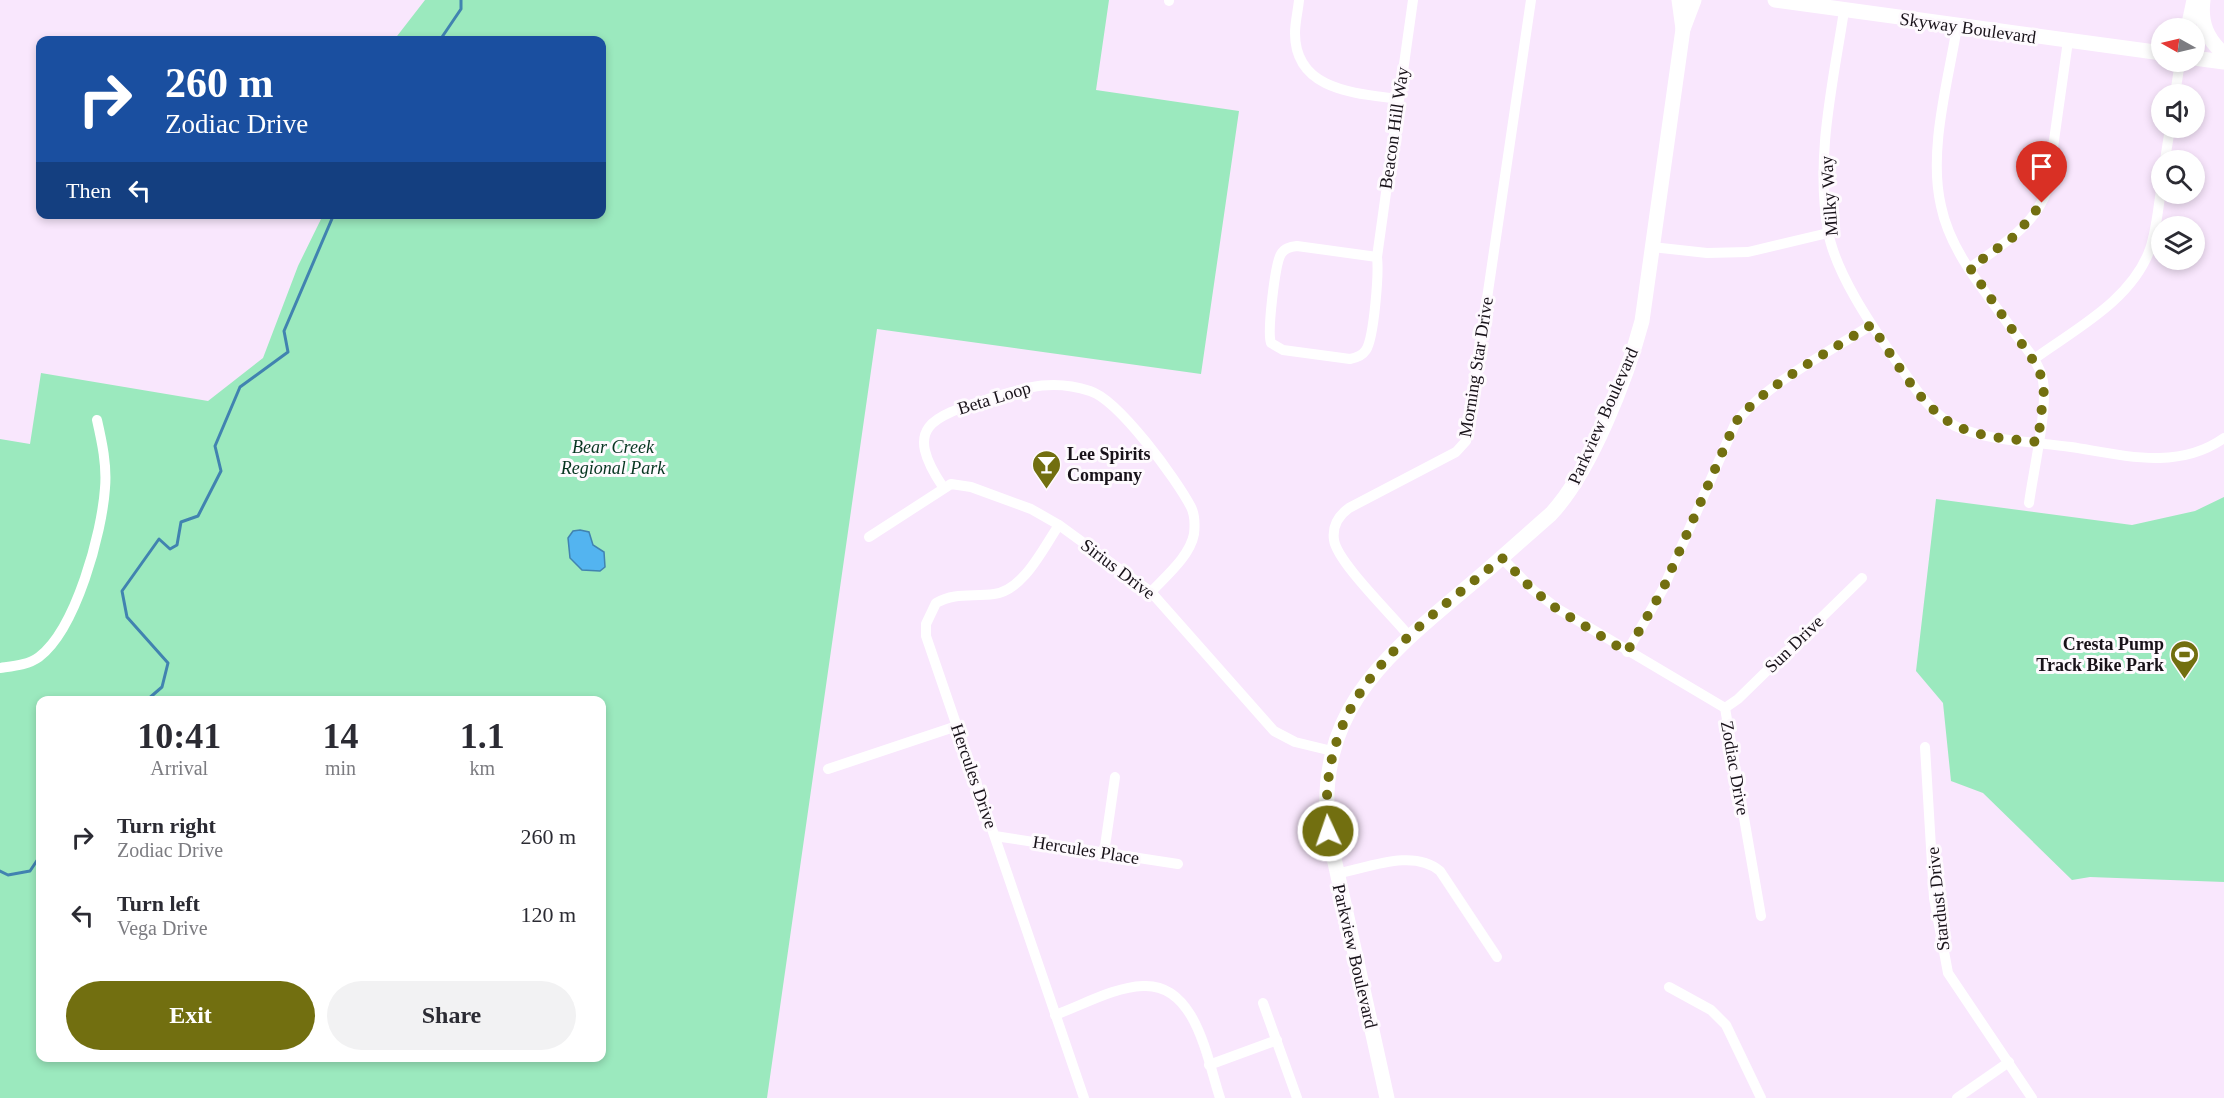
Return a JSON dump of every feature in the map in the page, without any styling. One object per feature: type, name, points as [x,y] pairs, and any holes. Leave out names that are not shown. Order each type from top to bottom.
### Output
[{"type":"street","points":[[1299,0],[1296,45],[1306,68],[1315,77],[1339,90],[1398,99]]},
{"type":"street","name":"Beacon Hill Way","points":[[1377,257],[1297,246],[1285,250],[1278,260],[1269,328],[1271,343],[1283,350],[1350,359],[1364,353],[1368,345],[1378,273],[1377,257],[1413,0]]},
{"type":"street","name":"Morning Star Drive","points":[[1409,636],[1341,558],[1334,541],[1334,531],[1341,514],[1349,508],[1456,452],[1466,441],[1531,0]]},
{"type":"street","name":"Parkview Boulevard","points":[[1679,0],[1683,29]]},
{"type":"street","name":"Parkview Boulevard","points":[[1387,1098],[1336,874],[1326,809],[1332,751],[1364,686],[1384,659],[1502,558],[1564,500],[1586,465],[1636,341],[1652,247],[1683,29],[1694,0]]},
{"type":"street","name":"Skyway Boulevard","points":[[1774,0],[1957,27],[2151,52]]},
{"type":"street","points":[[2190,18],[2194,0]]},
{"type":"street","points":[[2203,0],[2204,28],[2211,41],[2224,54]]},
{"type":"street","name":"Milky Way","points":[[1844,11],[1823,169],[1828,233],[1849,286],[1871,325],[1923,399],[1955,426],[1983,435],[2165,459],[2203,450],[2224,438]]},
{"type":"street","points":[[1957,27],[1938,147],[1937,179],[1945,222],[1957,249],[2039,369],[2044,389],[2029,503]]},
{"type":"street","points":[[1970,268],[2016,235],[2042,203],[2047,190],[2068,41]]},
{"type":"street","points":[[2205,59],[2224,62]]},
{"type":"street","points":[[2034,359],[2108,305],[2137,277],[2151,248],[2159,204]]},
{"type":"street","points":[[1652,247],[1707,253],[1748,252],[1828,233]]},
{"type":"street","points":[[1627,652],[1663,589],[1735,423],[1764,394],[1871,325]]},
{"type":"street","name":"Beta Loop","points":[[942,487],[927,464],[924,444],[929,427],[946,413],[1041,384],[1050,383],[1094,392],[1104,398],[1148,445],[1191,508],[1194,516],[1194,535],[1187,551],[1151,592]]},
{"type":"street","points":[[0,668],[29,663],[40,656],[76,604],[92,556],[105,489],[105,457],[97,420]]},
{"type":"street","name":"Sirius Drive","points":[[942,487],[951,484],[971,487],[1031,509],[1059,525],[1151,592],[1274,731],[1295,742],[1332,751]]},
{"type":"street","points":[[869,537],[942,487]]},
{"type":"street","name":"Hercules Drive","points":[[1059,525],[1013,586],[994,594],[954,595],[936,603],[930,614],[926,636],[1084,1098]]},
{"type":"street","name":"Zodiac Drive","points":[[1502,558],[1533,590],[1557,609],[1725,708],[1761,916]]},
{"type":"street","name":"Sun Drive","points":[[1725,708],[1738,699],[1862,578]]},
{"type":"street","points":[[828,769],[957,726]]},
{"type":"street","name":"Stardust Drive","points":[[1925,747],[1934,898],[1948,973],[2032,1098]]},
{"type":"street","points":[[1104,853],[1115,777]]},
{"type":"street","name":"Hercules Place","points":[[994,836],[1178,864]]},
{"type":"street","points":[[1336,874],[1412,859],[1433,864],[1497,957]]},
{"type":"street","points":[[1056,1014],[1126,989],[1155,986],[1177,996],[1193,1017],[1220,1098]]},
{"type":"street","points":[[1669,987],[1711,1010],[1725,1024],[1761,1098]]},
{"type":"street","points":[[1263,1003],[1297,1098]]},
{"type":"street","points":[[1209,1065],[1277,1040]]},
{"type":"street","points":[[1957,1098],[2009,1062]]},
{"type":"green space","name":"Bear Creek Regional Park","points":[[425,0],[1109,0],[1096,90],[1239,111],[1201,374],[877,329],[767,1098],[0,1098],[0,439],[30,444],[41,373],[208,401],[263,358],[298,266],[321,219],[606,219],[606,36],[397,36]]},
{"type":"green space","points":[[2224,497],[2224,882],[2090,877],[2072,880],[1983,793],[1951,781],[1943,703],[1916,671],[1936,499],[2132,525],[2195,511]]},
{"type":"water","points":[[573,531],[589,532],[593,545],[604,552],[605,567],[600,571],[582,570],[570,558],[568,538]]},
{"type":"waterway","points":[[443,36],[461,9],[461,0]]},
{"type":"waterway","points":[[152,696],[162,687],[168,663],[127,617],[122,591],[159,539],[170,549],[177,545],[181,522],[198,516],[221,471],[215,446],[240,387],[288,352],[284,331],[332,219]]},
{"type":"waterway","points":[[0,871],[8,875],[30,871],[36,862]]},
{"type":"place","name":"Lee Spirits Company","points":[[1046,490]]},
{"type":"place","name":"Cresta Pump Track Bike Park","points":[[2185,680]]},
{"type":"route","points":[[1328,831],[1326,790],[1332,751],[1358,695],[1384,659],[1502,558],[1546,601],[1627,652],[1673,568],[1735,423],[1754,401],[1871,325],[1923,399],[1943,418],[1955,426],[1983,435],[2038,442],[2044,389],[2039,369],[1970,268],[2026,226],[2042,203]]}]
